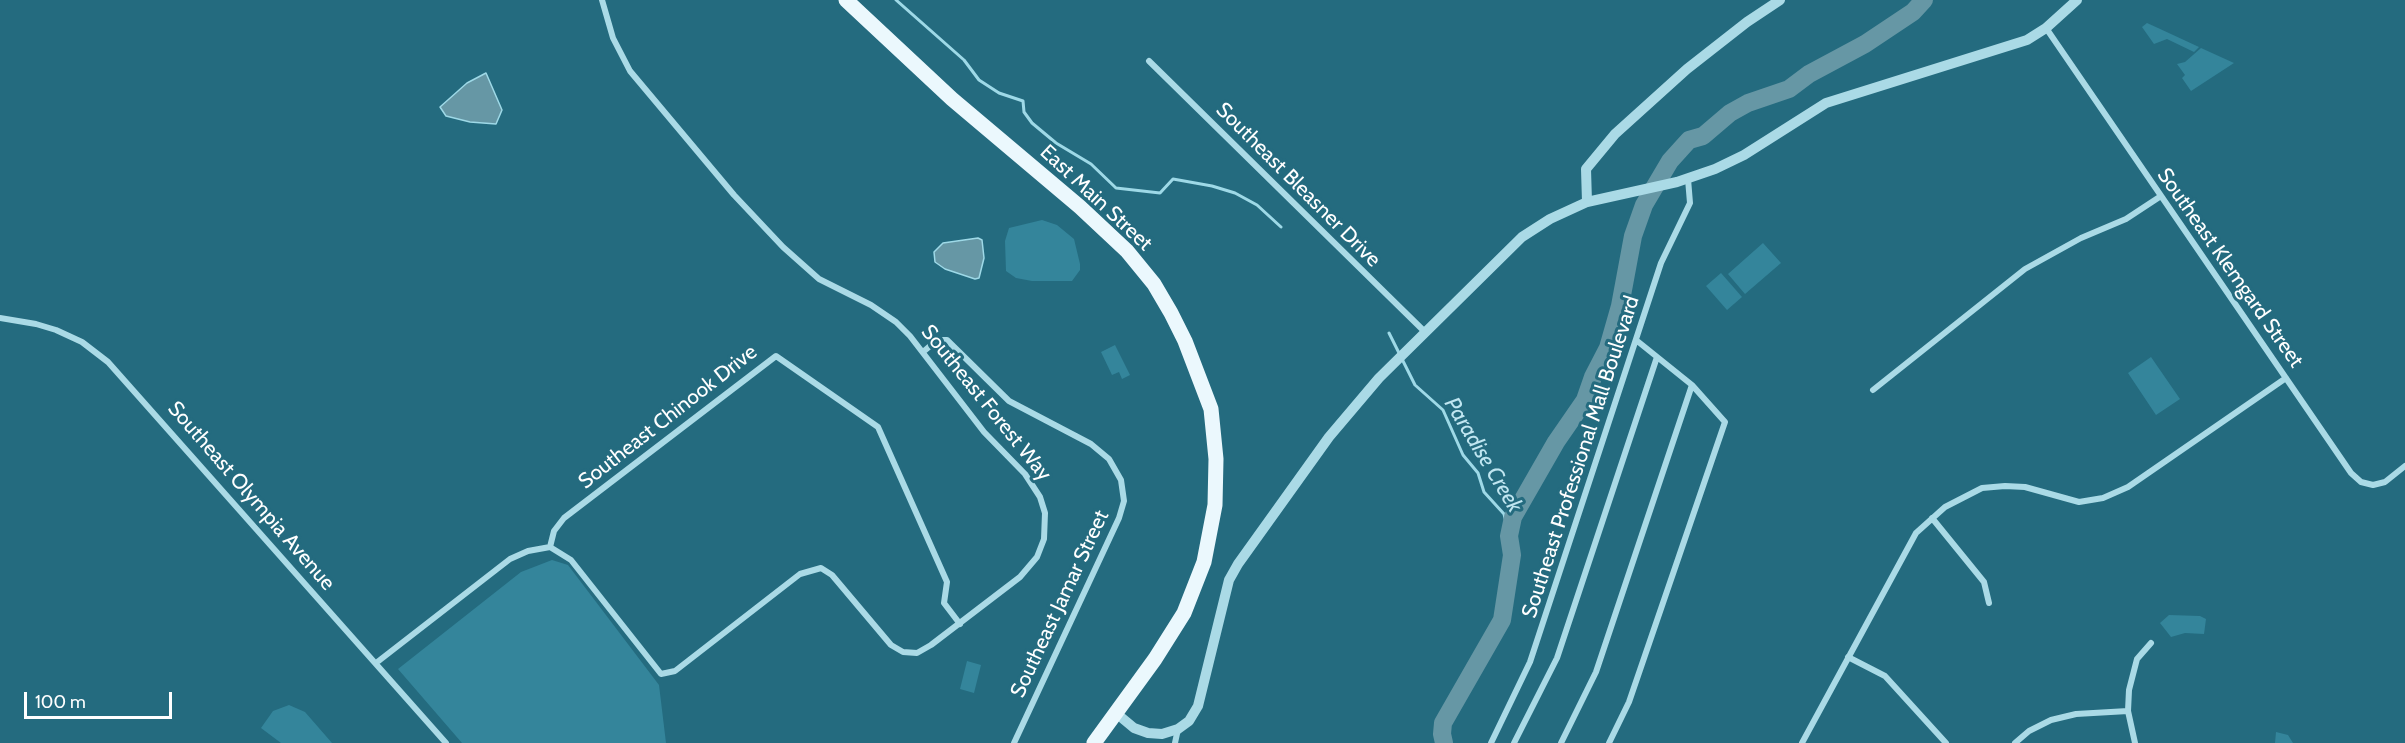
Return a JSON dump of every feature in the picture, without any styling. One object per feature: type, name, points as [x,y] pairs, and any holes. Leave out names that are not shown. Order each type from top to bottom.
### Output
[{"type":"main road","name":"East Main Street","points":[[846,0],[952,99],[1114,237],[1160,294],[1185,340],[1211,409],[1216,459],[1215,505],[1204,562],[1184,613],[1155,659],[1094,743]]},
{"type":"street","name":"Southeast Forest Way","points":[[550,547],[571,560],[661,674],[675,671],[800,574],[821,568],[832,575],[891,645],[903,652],[923,650],[960,624],[1029,568],[1037,557],[1044,539],[1045,513],[1034,484],[984,432],[910,336],[882,311],[811,273],[741,203],[630,71],[613,38],[602,0]]},
{"type":"street","points":[[1587,202],[1586,169],[1616,134],[1694,64],[1747,22],[1780,0]]},
{"type":"street","points":[[1116,713],[1134,728],[1148,733],[1162,734],[1178,729],[1189,721],[1198,705],[1229,580],[1238,564],[1329,437],[1411,345],[1522,237],[1550,219],[1587,202],[1682,180],[1744,155],[1826,103],[2026,40],[2046,28],[2077,0]]},
{"type":"street","name":"Southeast Klemgard Street","points":[[2046,28],[2351,473],[2361,482],[2373,484],[2385,482],[2405,466]]},
{"type":"street","name":"Southeast Bleasner Drive","points":[[1149,61],[1425,331]]},
{"type":"street","name":"Southeast Professional Mall Boulevard","points":[[1491,743],[1530,662],[1661,263],[1690,203],[1682,180]]},
{"type":"street","points":[[1873,390],[2025,269],[2073,243],[2126,219],[2161,196]]},
{"type":"street","name":"Southeast Olympia Avenue","points":[[0,318],[56,330],[82,342],[108,362],[446,743]]},
{"type":"street","name":"Southeast Jamar Street","points":[[922,352],[938,340],[947,340],[1009,401],[1091,444],[1109,459],[1120,480],[1124,501],[1119,518],[1014,743]]},
{"type":"street","points":[[1608,743],[1629,702],[1725,422],[1692,385],[1636,340]]},
{"type":"street","name":"Southeast Chinook Drive","points":[[550,547],[554,531],[564,518],[776,356],[878,427],[947,582],[944,603],[960,624]]},
{"type":"street","points":[[1514,743],[1557,658],[1657,357]]},
{"type":"street","points":[[1802,743],[1916,532],[1958,498],[1982,488],[2025,487],[2079,502],[2103,498],[2128,487],[2286,378]]},
{"type":"street","points":[[1561,743],[1596,672],[1692,385]]},
{"type":"street","points":[[1932,518],[1984,582],[1989,603]]},
{"type":"street","points":[[376,663],[510,559],[528,551],[550,547]]},
{"type":"street","points":[[2135,743],[2128,711],[2132,672],[2137,659],[2151,643]]},
{"type":"street","points":[[1848,657],[1885,676],[1946,743]]},
{"type":"street","points":[[2014,743],[2029,730],[2050,720],[2076,714],[2128,711]]},
{"type":"street","points":[[1175,743],[1178,729]]},
{"type":"shaded area","points":[[2147,23],[2199,47],[2194,52],[2167,39],[2154,44],[2142,27]]},
{"type":"shaded area","points":[[2201,48],[2234,63],[2191,91],[2182,78],[2185,75],[2177,64],[2185,62]]},
{"type":"shaded area","points":[[486,73],[502,110],[496,124],[470,122],[446,116],[440,107],[467,83]]},
{"type":"shaded area","points":[[1042,220],[1057,225],[1074,239],[1080,270],[1072,281],[1032,281],[1016,278],[1006,271],[1005,241],[1009,228]]},
{"type":"shaded area","points":[[978,238],[982,240],[984,258],[979,278],[975,279],[945,269],[935,262],[934,252],[943,243]]},
{"type":"shaded area","points":[[1763,243],[1781,263],[1745,294],[1728,274]]},
{"type":"shaded area","points":[[1721,273],[1742,297],[1727,310],[1706,286]]},
{"type":"shaded area","points":[[1115,345],[1130,375],[1122,379],[1119,372],[1112,375],[1101,352]]},
{"type":"shaded area","points":[[2151,357],[2180,399],[2156,415],[2128,373]]},
{"type":"shaded area","points":[[552,560],[568,565],[659,685],[666,743],[462,743],[398,669],[521,572]]},
{"type":"shaded area","points":[[2169,615],[2200,616],[2206,619],[2204,634],[2185,633],[2171,637],[2160,623]]},
{"type":"shaded area","points":[[967,661],[981,665],[974,693],[960,689]]},
{"type":"shaded area","points":[[289,705],[305,712],[332,743],[281,743],[261,728],[273,711]]},
{"type":"shaded area","points":[[2276,732],[2288,735],[2293,743],[2275,743]]},
{"type":"waterway","name":"Paradise Creek","points":[[896,0],[964,60],[979,80],[999,93],[1023,101],[1024,112],[1032,123],[1056,143],[1091,164],[1116,188],[1160,193],[1173,179],[1212,186],[1235,193],[1257,205],[1281,227]]},
{"type":"waterway","points":[[1444,743],[1443,723],[1502,620],[1512,555],[1509,536],[1513,517],[1556,442],[1585,400],[1593,377],[1608,348],[1620,306],[1633,236],[1644,205],[1670,161],[1689,140],[1703,136],[1730,113],[1748,103],[1789,89],[1809,74],[1865,44],[1913,12],[1924,0]]},
{"type":"waterway","name":"Paradise Creek","points":[[1389,333],[1415,385],[1443,410],[1463,455],[1478,473],[1484,492],[1504,514],[1509,536]]}]
